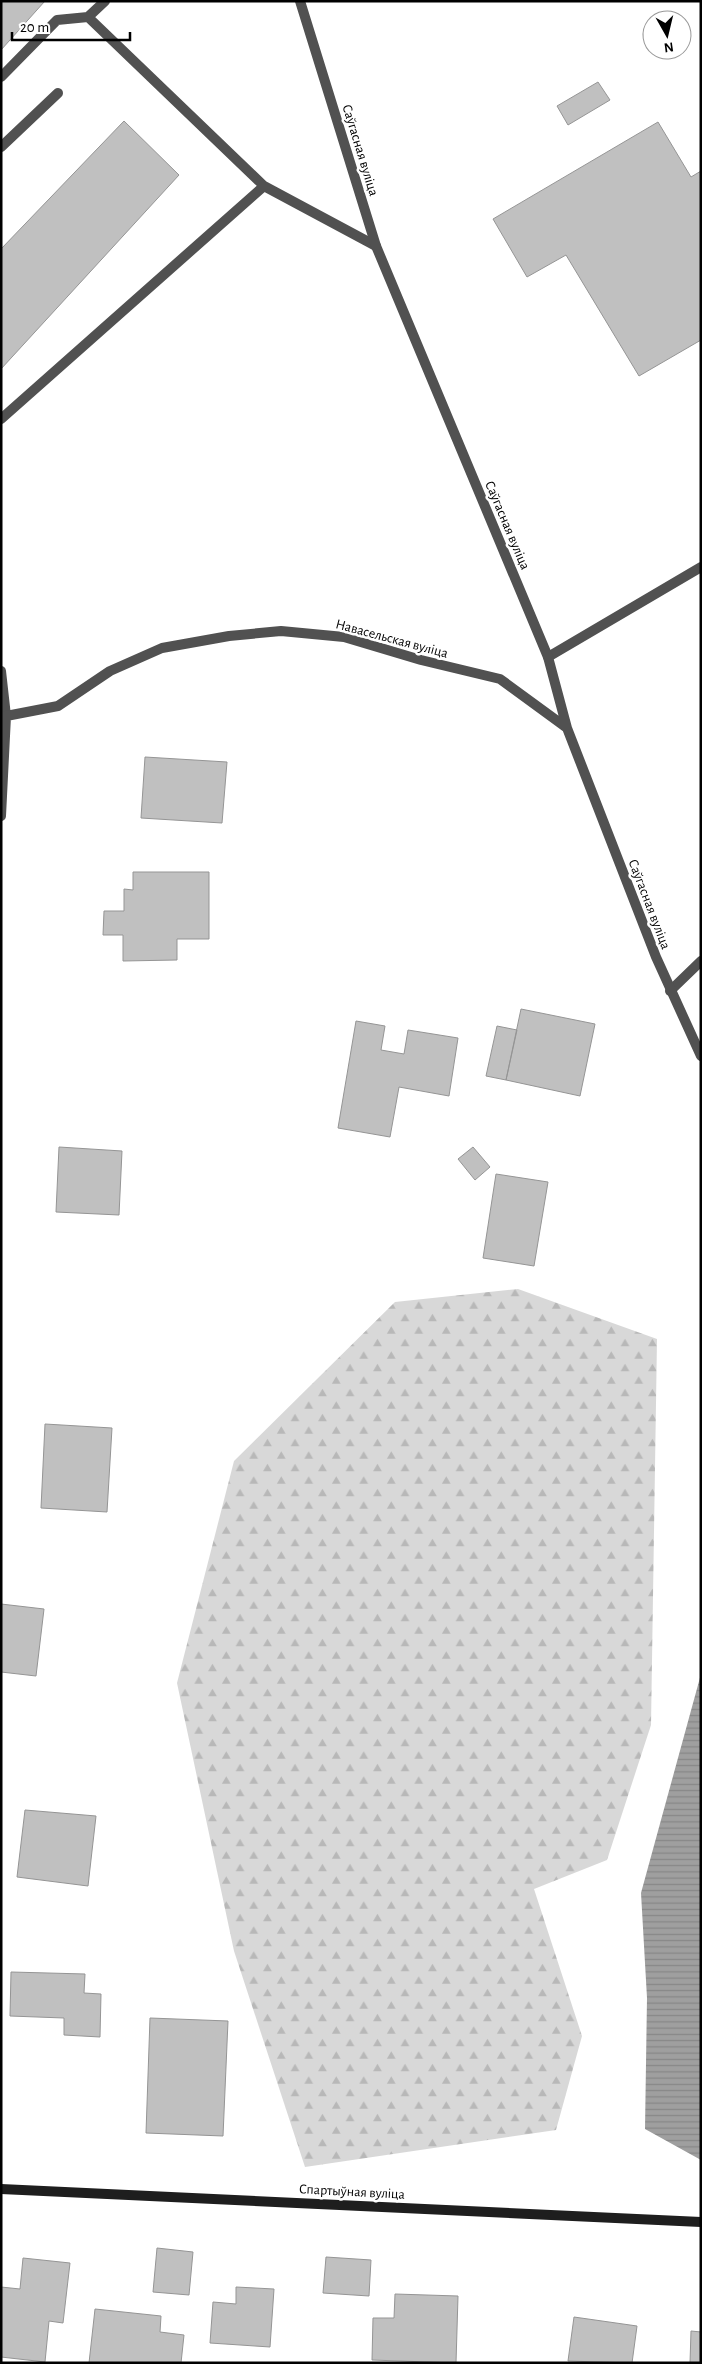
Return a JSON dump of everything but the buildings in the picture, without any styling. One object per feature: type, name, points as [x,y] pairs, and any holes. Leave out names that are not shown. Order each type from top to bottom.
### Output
[{"type":"main road","name":"Спартыўная вуліца","points":[[1,2189],[701,2222]]},
{"type":"street","points":[[1,76],[57,20],[88,17],[104,1]]},
{"type":"street","name":"Саўгасная вуліца","points":[[300,1],[376,246],[548,656],[567,728],[670,991],[701,1056]]},
{"type":"street","points":[[88,17],[264,186],[376,246]]},
{"type":"street","points":[[1,148],[58,93]]},
{"type":"street","points":[[1,419],[264,186]]},
{"type":"street","points":[[548,656],[701,568]]},
{"type":"street","name":"Навасельская вуліца","points":[[4,716],[58,706],[110,671],[162,648],[229,636],[281,631],[344,636],[421,660],[500,679],[567,728]]},
{"type":"street","points":[[1,671],[4,716],[1,816]]},
{"type":"street","points":[[670,991],[701,962]]},
{"type":"green space","points":[[518,1289],[657,1339],[651,1725],[607,1860],[534,1889],[582,2036],[556,2130],[305,2167],[234,1951],[177,1683],[234,1461],[395,1302]]},
{"type":"shaded area","points":[[701,1674],[701,2160],[645,2129],[647,1998],[641,1893]]}]
